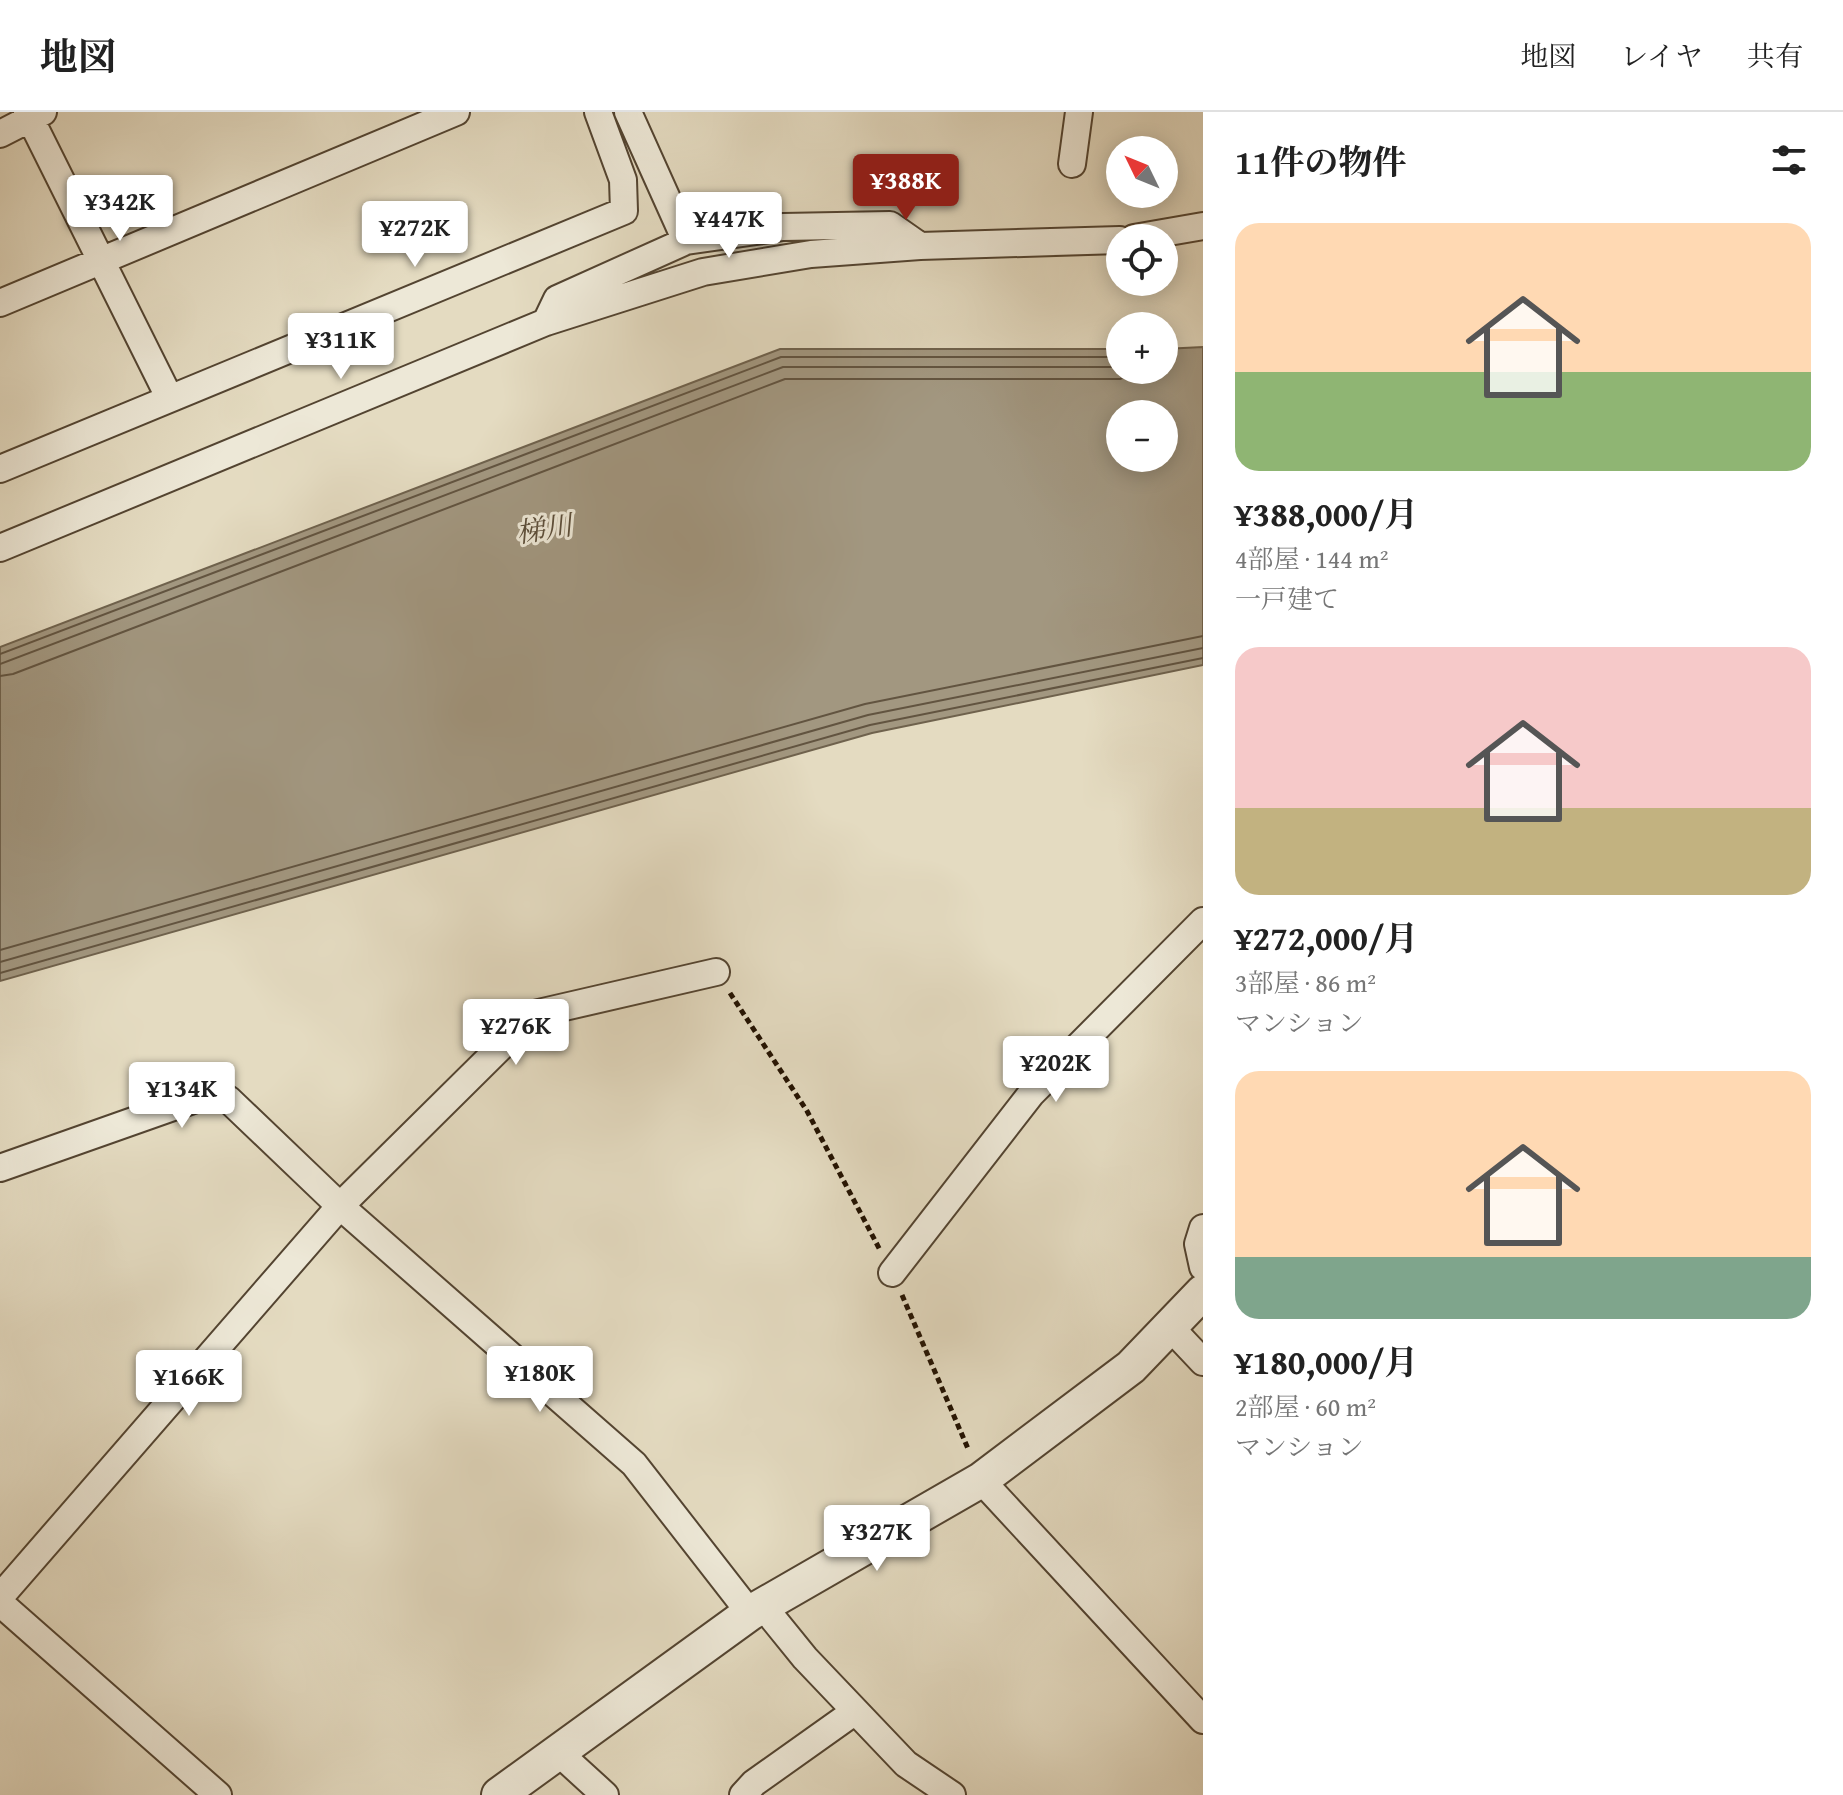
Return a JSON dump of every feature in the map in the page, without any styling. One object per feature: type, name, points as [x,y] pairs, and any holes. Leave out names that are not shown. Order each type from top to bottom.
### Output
[{"type":"street","points":[[0,303],[456,112]]},
{"type":"street","points":[[0,469],[624,211],[623,180],[598,112]]},
{"type":"street","points":[[628,112],[686,241]]},
{"type":"street","points":[[1072,164],[1079,112]]},
{"type":"street","points":[[0,134],[34,114],[101,261],[169,397]]},
{"type":"street","points":[[546,322],[557,299],[686,241],[783,227],[890,225],[920,246]]},
{"type":"street","points":[[1178,230],[1203,226]]},
{"type":"street","points":[[0,548],[546,322],[703,272],[811,254],[920,246],[1106,240]]},
{"type":"street","points":[[892,1273],[1031,1094],[1203,921]]},
{"type":"street","points":[[218,1795],[0,1600],[340,1206],[534,1014],[716,972]]},
{"type":"street","points":[[0,1168],[207,1095],[228,1099],[340,1206],[634,1464],[756,1609],[854,1712],[906,1764],[952,1795]]},
{"type":"street","points":[[1203,1228],[1198,1244],[1203,1267]]},
{"type":"street","points":[[499,1795],[756,1609],[981,1480],[1131,1367],[1203,1292]]},
{"type":"street","points":[[1170,1327],[1203,1362]]},
{"type":"street","points":[[981,1480],[1203,1720]]},
{"type":"street","points":[[743,1795],[754,1783],[854,1712]]},
{"type":"street","points":[[559,1753],[605,1795]]},
{"type":"path","points":[[716,972],[807,1111],[892,1273],[981,1480]]},
{"type":"water","name":"梯川","points":[[1203,347],[1203,665],[872,733],[0,981],[0,647],[780,349],[1106,349],[1106,384],[1178,384],[1178,348]]}]
